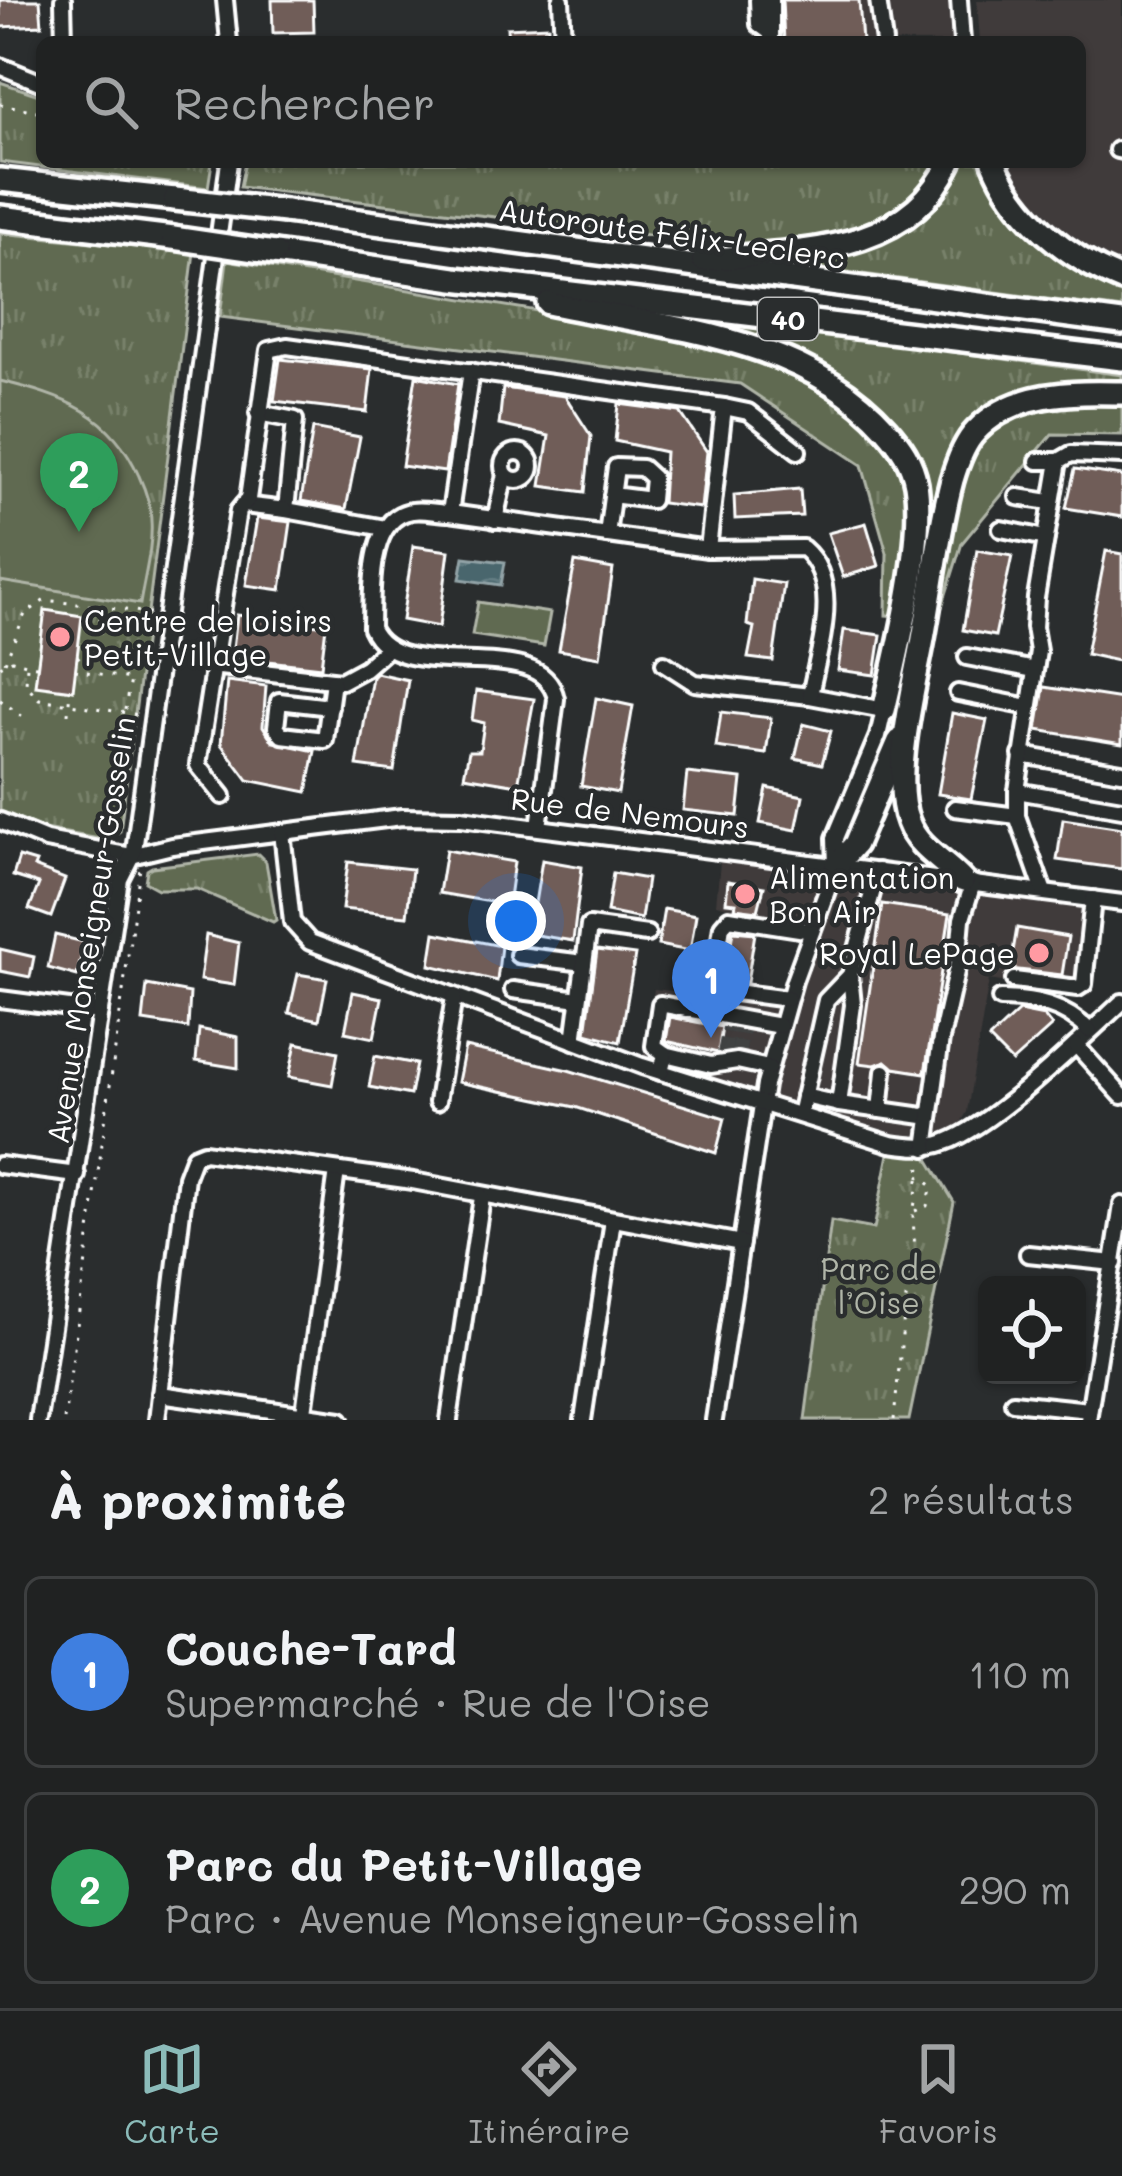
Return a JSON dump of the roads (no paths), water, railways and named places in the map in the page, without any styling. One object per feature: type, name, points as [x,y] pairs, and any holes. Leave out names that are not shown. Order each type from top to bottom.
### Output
[{"type":"highway","points":[[665,264],[859,242],[895,225],[922,203],[946,168]]},
{"type":"highway","points":[[997,168],[1014,200],[1039,227],[1099,270],[1122,280]]},
{"type":"highway","name":"Autoroute Félix-Leclerc","points":[[0,180],[285,211],[1122,323]]},
{"type":"highway","name":"40","points":[[0,217],[455,279],[1122,359]]},
{"type":"highway","points":[[455,279],[551,304],[707,334],[765,352],[834,383],[871,412],[910,462],[918,508],[898,650],[884,710]]},
{"type":"highway","points":[[968,882],[921,845],[908,824],[903,784],[909,712],[953,475],[974,433],[1021,402],[1070,392],[1122,393]]},
{"type":"highway","points":[[836,866],[855,844],[886,778],[909,712]]},
{"type":"street","points":[[63,0],[64,36]]},
{"type":"street","points":[[224,0],[228,36]]},
{"type":"street","points":[[561,0],[563,36]]},
{"type":"street","points":[[758,0],[759,24],[770,36]]},
{"type":"street","points":[[771,0],[771,36]]},
{"type":"street","points":[[878,0],[883,36]]},
{"type":"street","points":[[958,0],[961,36]]},
{"type":"street","points":[[0,66],[36,81]]},
{"type":"street","name":"Avenue Monseigneur-Gosselin","points":[[38,1420],[120,879],[135,855],[228,168]]},
{"type":"street","points":[[223,796],[198,765],[238,512],[248,499],[269,350],[287,346],[724,407],[748,412],[798,451]]},
{"type":"street","points":[[450,513],[471,371]]},
{"type":"street","points":[[708,549],[724,407]]},
{"type":"street","points":[[258,413],[296,420],[286,510]]},
{"type":"street","points":[[1038,460],[1059,461],[1071,454],[1122,456]]},
{"type":"street","points":[[1044,892],[1017,816],[1017,791],[1035,670],[1034,627],[1059,461]]},
{"type":"street","points":[[495,520],[506,474]]},
{"type":"street","points":[[607,535],[612,495]]},
{"type":"street","points":[[1018,497],[1050,502]]},
{"type":"street","points":[[243,505],[385,528]]},
{"type":"street","points":[[539,827],[556,699],[546,677],[536,668],[403,654],[376,640],[371,628],[379,541],[397,516],[411,511],[450,513],[708,549],[802,548],[822,570],[825,616],[810,696]]},
{"type":"street","points":[[1000,529],[1046,538]]},
{"type":"street","points":[[211,666],[341,681],[388,648]]},
{"type":"street","points":[[967,657],[1035,670]]},
{"type":"street","points":[[664,663],[695,683],[884,710],[878,736],[835,838],[836,866],[788,999],[769,1068],[715,1420]]},
{"type":"street","points":[[330,707],[333,681]]},
{"type":"street","points":[[958,693],[1029,707]]},
{"type":"street","points":[[1021,755],[1122,772]]},
{"type":"street","points":[[1017,791],[1122,809]]},
{"type":"street","points":[[956,808],[1017,816]]},
{"type":"street","name":"Rue de Nemours","points":[[135,855],[172,846],[402,818],[461,818],[1122,903]]},
{"type":"street","points":[[0,821],[46,840],[135,855]]},
{"type":"street","points":[[282,832],[292,922],[298,934],[350,959],[661,1072],[891,1144],[924,1148],[951,1141],[982,1122],[1122,1002]]},
{"type":"street","points":[[838,1104],[853,1005],[850,975],[878,871]]},
{"type":"street","points":[[924,1148],[968,882]]},
{"type":"street","points":[[1014,980],[1078,988],[1084,984],[1093,899]]},
{"type":"street","points":[[788,999],[712,989],[722,926],[729,918],[812,932]]},
{"type":"street","points":[[574,1041],[589,926],[647,934]]},
{"type":"street","points":[[518,955],[584,963]]},
{"type":"street","points":[[800,1115],[826,1000],[850,975]]},
{"type":"street","points":[[513,989],[579,1000]]},
{"type":"street","points":[[0,998],[100,1012]]},
{"type":"street","points":[[437,1102],[454,998]]},
{"type":"street","points":[[1000,1000],[1034,999],[1072,1014],[1090,1031]]},
{"type":"street","points":[[769,1068],[665,1054],[655,1046],[660,1004],[737,1024],[780,1026]]},
{"type":"street","points":[[1076,1045],[1122,1096]]},
{"type":"street","points":[[661,1072],[665,1054]]},
{"type":"street","points":[[705,1085],[726,1059]]},
{"type":"street","points":[[880,1110],[884,1072]]},
{"type":"street","points":[[804,1096],[931,1117]]},
{"type":"street","points":[[157,1420],[186,1177],[194,1156],[215,1151],[413,1181],[741,1244]]},
{"type":"street","points":[[0,1166],[77,1174]]},
{"type":"street","points":[[304,1412],[337,1171]]},
{"type":"street","points":[[449,1420],[482,1197]]},
{"type":"street","points":[[1013,1402],[1089,1415],[1122,1205]]},
{"type":"street","points":[[583,1420],[613,1220]]},
{"type":"street","points":[[1028,1254],[1114,1263]]},
{"type":"street","points":[[160,1394],[341,1420]]},
{"type":"water","points":[[464,557],[505,562],[501,585],[460,579]]},
{"type":"tunnel","points":[[724,1053],[729,1028]]},
{"type":"tunnel","points":[[738,1055],[742,1031]]},
{"type":"place","name":"Parc du Petit-Village","points":[[79,532]]},
{"type":"place","name":"Centre de loisirs Petit-Village","points":[[60,637]]},
{"type":"place","name":"Alimentation Bon Air","points":[[745,894]]},
{"type":"place","name":"Royal LePage","points":[[1039,953]]},
{"type":"place","name":"Couche-Tard","points":[[711,1038]]},
{"type":"park label","name":"Parc de l’Oise","points":[[879,1285]]}]
